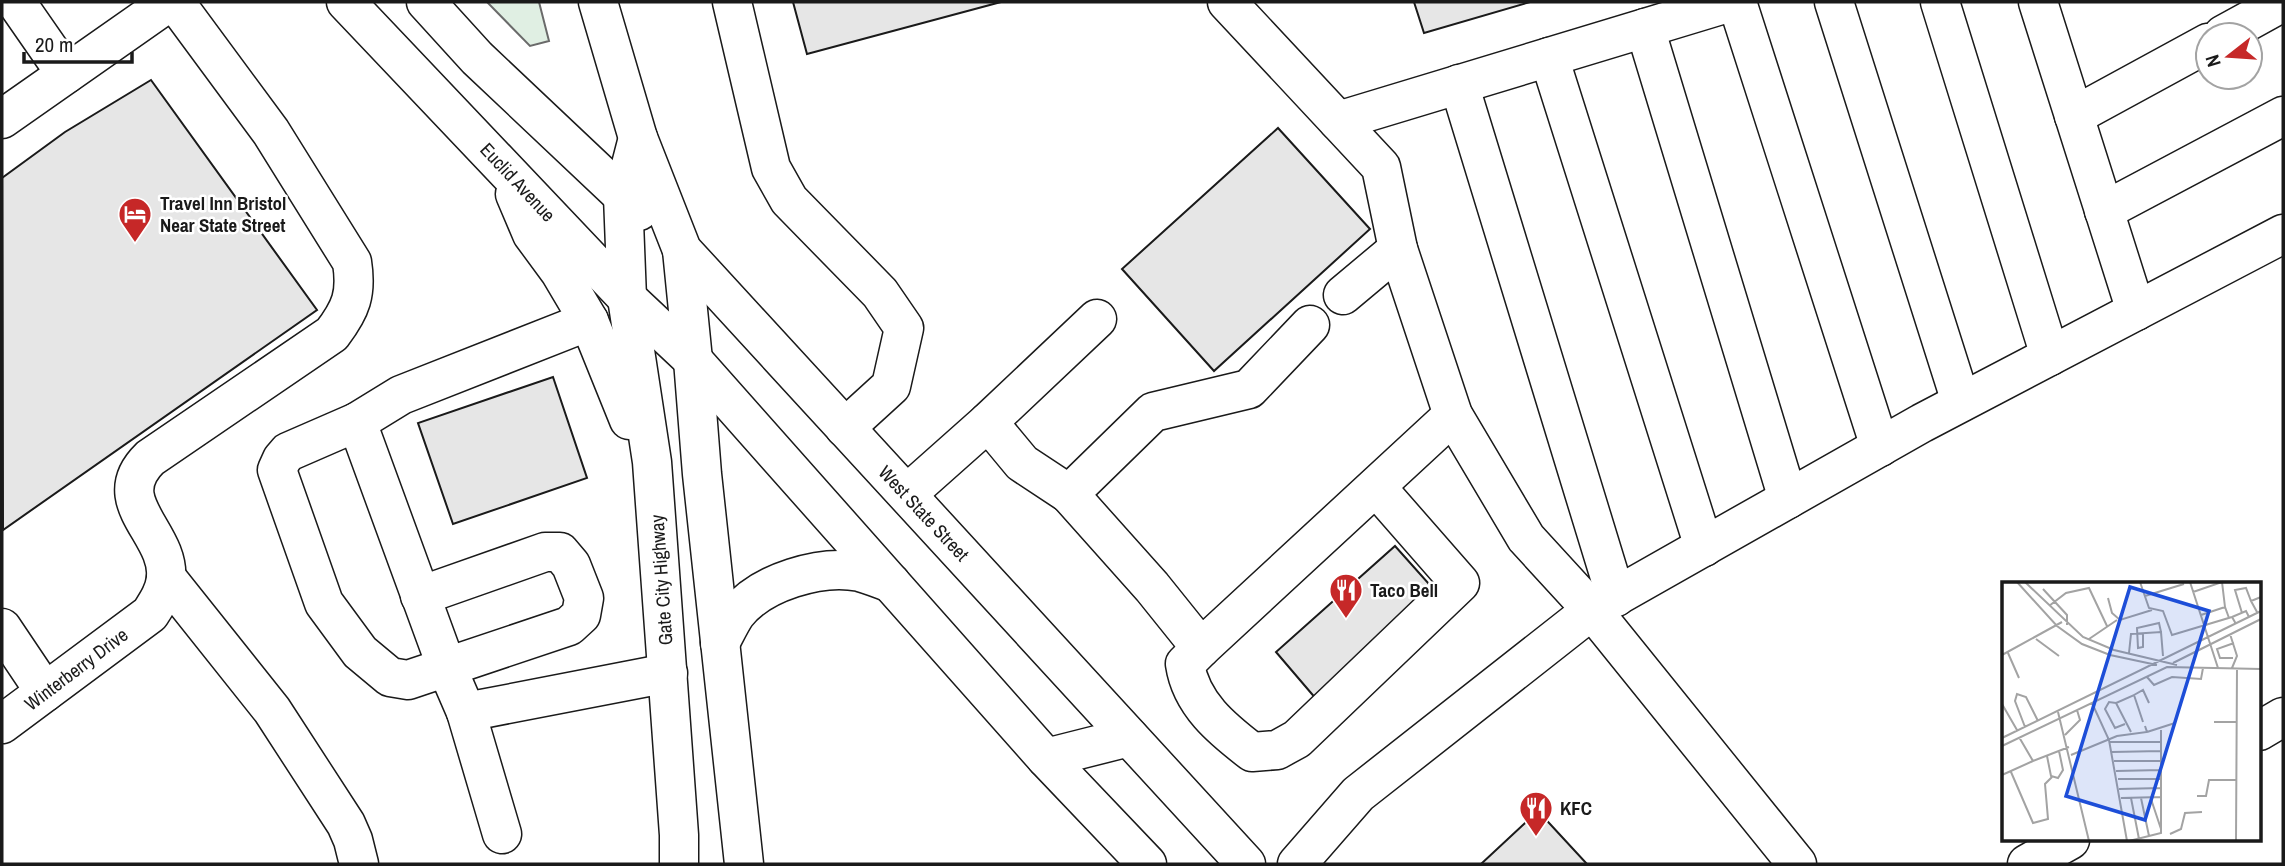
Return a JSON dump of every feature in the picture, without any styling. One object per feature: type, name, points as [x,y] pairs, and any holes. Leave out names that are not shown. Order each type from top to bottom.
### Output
[{"type":"main road","points":[[16,2],[66,74]]},
{"type":"main road","points":[[2,119],[169,2]]},
{"type":"main road","points":[[175,2],[271,132],[352,262],[353,296],[347,314],[332,334],[150,458],[142,466],[134,484],[135,504],[163,554],[166,577],[279,722],[346,824],[359,864]]},
{"type":"main road","name":"Euclid Avenue","points":[[346,2],[626,298],[693,360]]},
{"type":"main road","points":[[426,2],[477,58],[682,250],[702,474],[744,864]]},
{"type":"main road","name":"West State Street","points":[[598,2],[638,138],[682,250],[1247,864]]},
{"type":"main road","points":[[732,2],[771,168],[789,200],[880,293],[904,328],[891,386],[845,428]]},
{"type":"main road","points":[[1227,2],[1381,166],[1398,249],[1453,415],[1526,538],[1604,604],[1797,864]]},
{"type":"main road","points":[[1339,121],[1731,2]]},
{"type":"main road","points":[[1737,2],[1880,447]]},
{"type":"main road","points":[[1834,2],[1961,402]]},
{"type":"main road","points":[[1940,2],[2050,356]]},
{"type":"main road","points":[[2248,21],[2283,2]]},
{"type":"main road","points":[[2050,7],[2074,116],[2136,311]]},
{"type":"main road","points":[[1645,28],[1788,499]]},
{"type":"main road","points":[[2074,116],[2194,51]]},
{"type":"main road","points":[[1549,57],[1704,547]]},
{"type":"main road","points":[[1459,84],[1604,604]]},
{"type":"main road","points":[[2104,211],[2283,116]]},
{"type":"main road","points":[[623,197],[638,138]]},
{"type":"main road","points":[[501,164],[532,234],[560,272],[589,321],[625,412],[652,462]]},
{"type":"main road","name":"Gate City Highway","points":[[623,197],[626,298],[652,462],[680,835],[679,864]]},
{"type":"main road","points":[[1297,864],[1358,794],[1604,604],[1961,402],[2283,234]]},
{"type":"main road","points":[[1343,295],[1398,249]]},
{"type":"main road","points":[[906,494],[988,422],[1097,319]]},
{"type":"main road","points":[[420,596],[545,552],[560,552],[571,565],[584,598],[581,615],[569,626],[408,680],[390,677],[359,652],[324,603],[277,470],[282,459],[288,453],[357,422],[401,395],[589,321]]},
{"type":"main road","points":[[1069,494],[1153,412],[1249,389],[1310,325]]},
{"type":"main road","points":[[693,360],[1046,758],[1147,864]]},
{"type":"main road","points":[[1376,487],[1460,583],[1297,739],[1277,750],[1252,752],[1218,725],[1188,684],[1185,664],[1453,415]]},
{"type":"main road","points":[[357,422],[447,668],[466,712],[502,834]]},
{"type":"main road","points":[[988,422],[1022,463],[1069,494],[1152,587],[1201,648]]},
{"type":"main road","points":[[720,643],[737,613],[768,588],[797,576],[828,570],[860,572],[891,583]]},
{"type":"main road","name":"Winterberry Drive","points":[[2,724],[150,614],[162,594],[166,577]]},
{"type":"main road","points":[[2,628],[45,692]]},
{"type":"main road","points":[[466,712],[668,673]]},
{"type":"main road","points":[[2260,731],[2283,718]]},
{"type":"main road","points":[[1046,758],[1129,737]]},
{"type":"main road","points":[[2027,864],[2066,842]]},
{"type":"green space","points":[[487,2],[539,2],[549,41],[530,46]]},
{"type":"building","points":[[793,2],[1001,2],[807,54]]},
{"type":"building","points":[[1414,2],[1530,2],[1424,33]]},
{"type":"building","name":"Travel Inn Bristol Near State Street","points":[[151,80],[317,310],[3,530],[2,178],[65,132]]},
{"type":"building","points":[[1278,128],[1370,229],[1214,371],[1122,269]]},
{"type":"building","points":[[553,377],[587,478],[453,524],[418,423]]},
{"type":"building","points":[[1395,546],[1429,584],[1434,597],[1317,700],[1276,652]]},
{"type":"building","name":"KFC","points":[[1538,811],[1587,864],[1481,864]]},
{"type":"place","name":"Travel Inn Bristol Near State Street","points":[[135,244]]},
{"type":"place","name":"Taco Bell","points":[[1346,620]]},
{"type":"place","name":"KFC","points":[[1536,838]]}]
